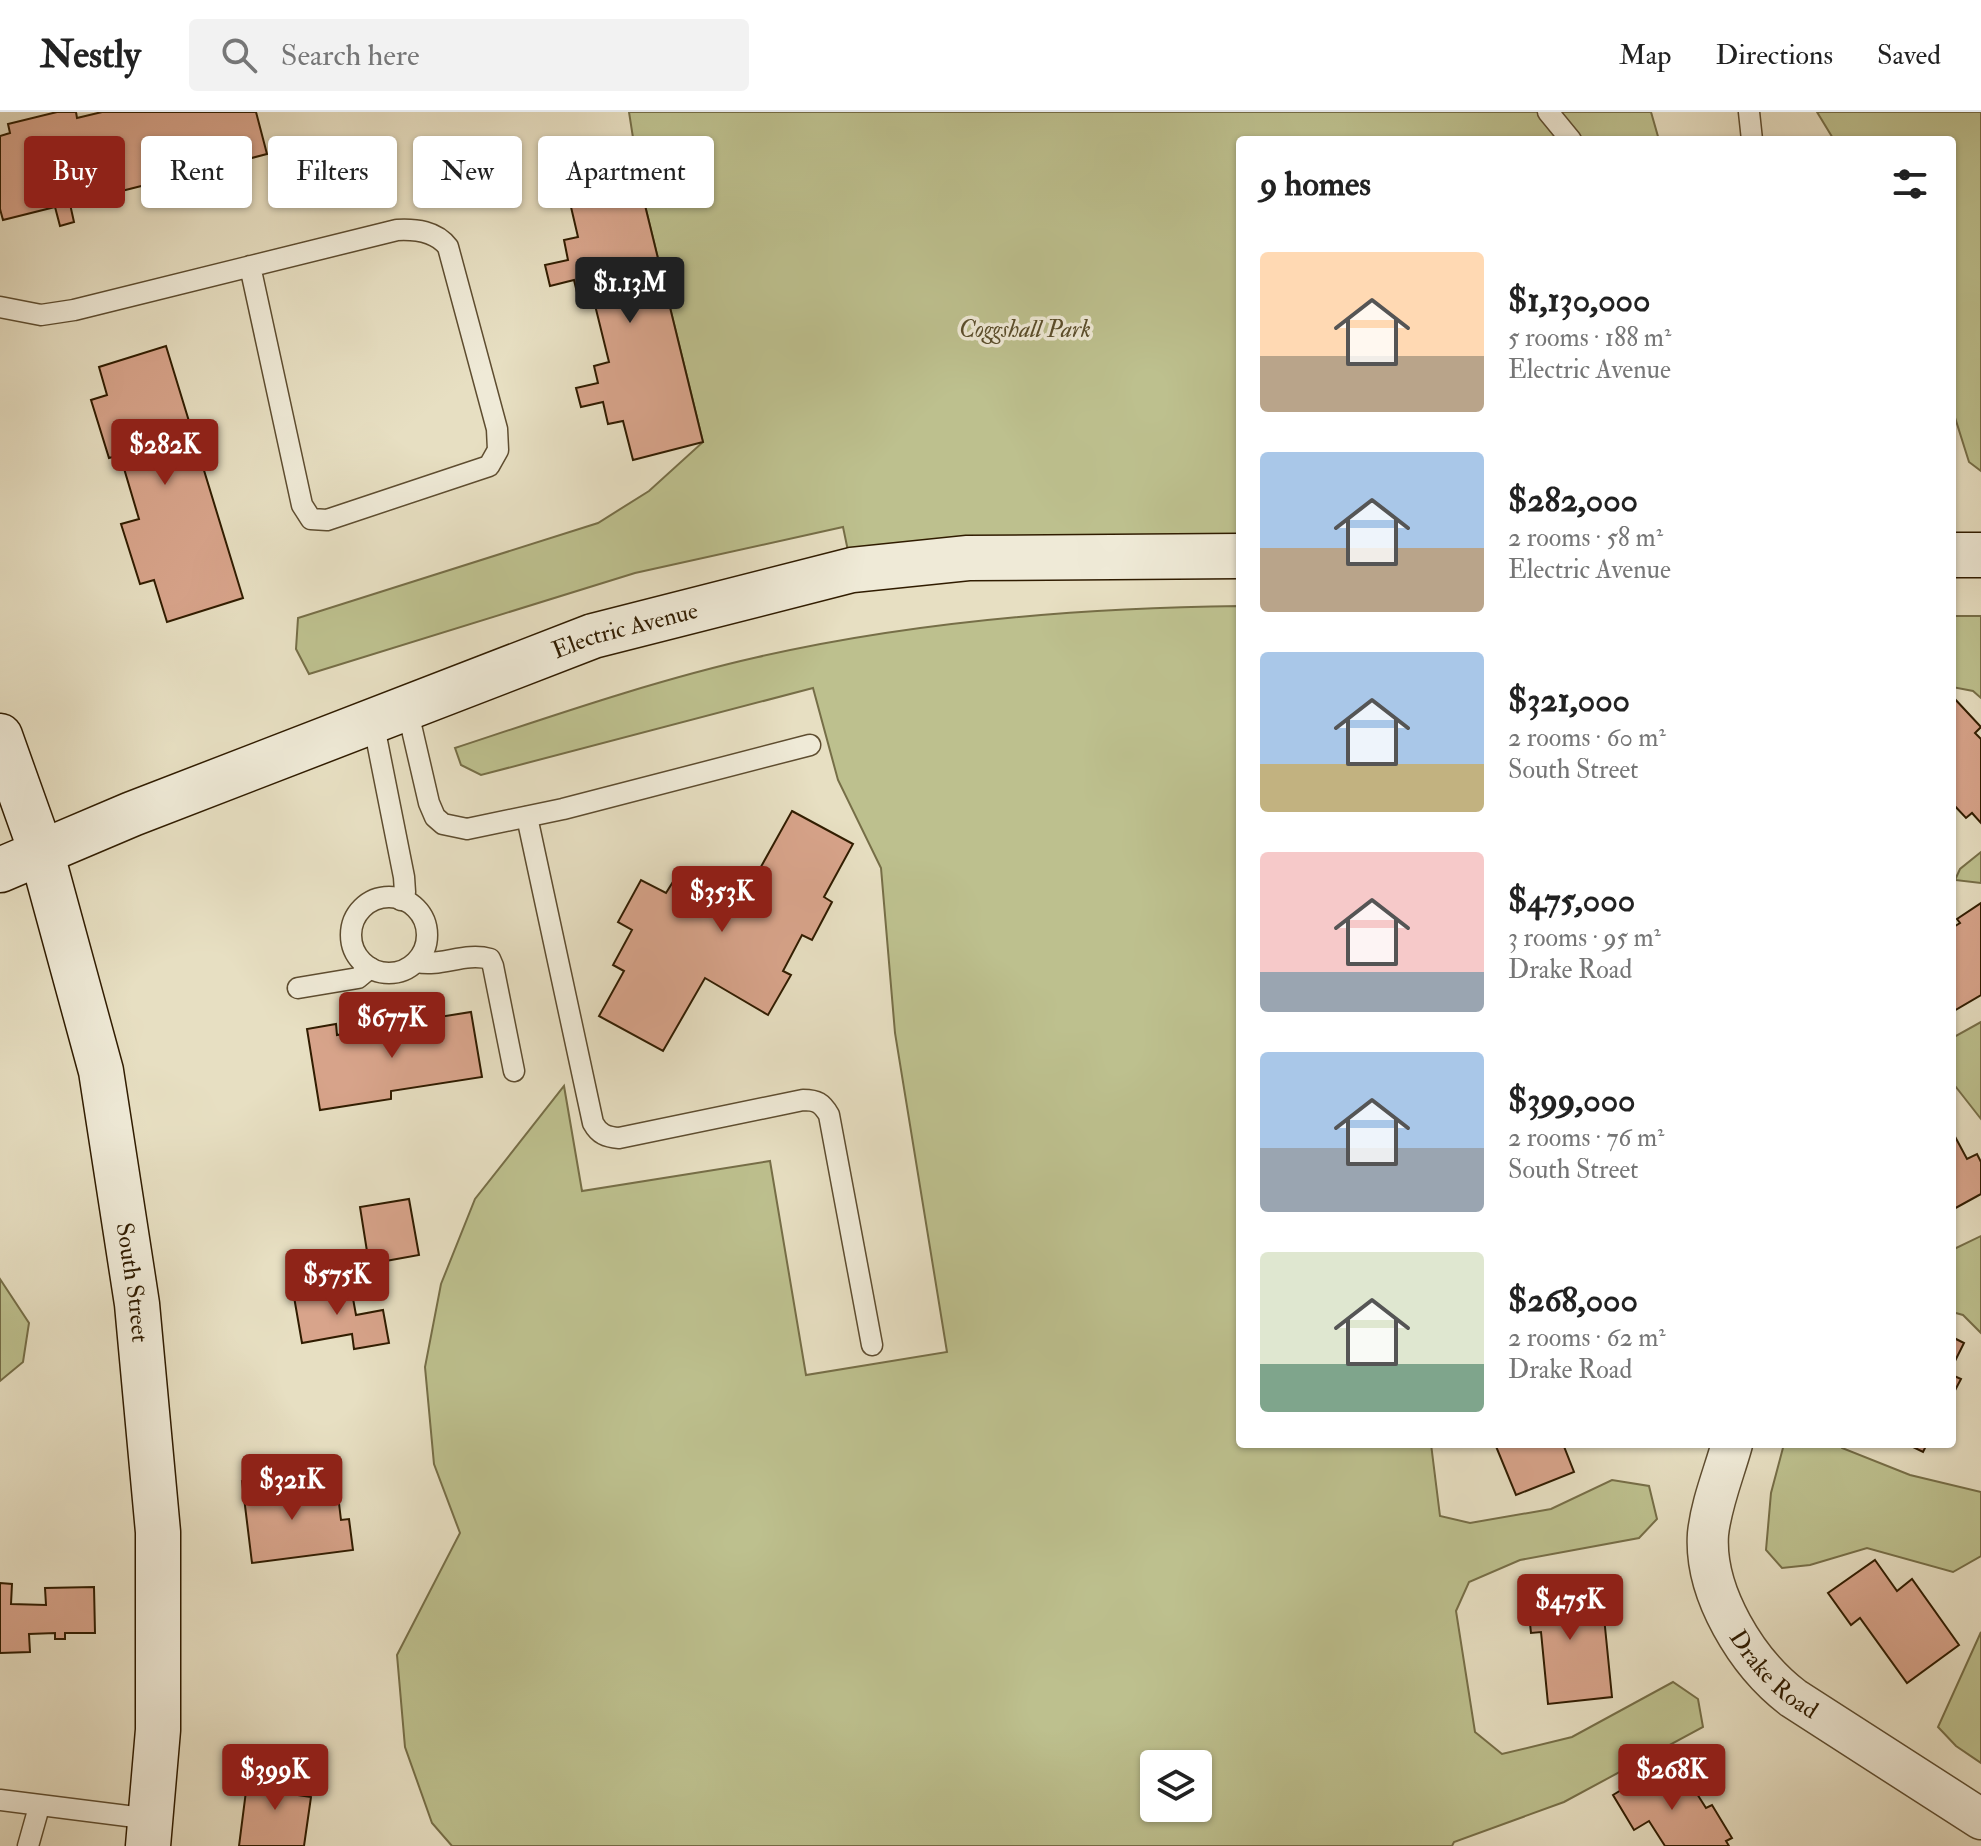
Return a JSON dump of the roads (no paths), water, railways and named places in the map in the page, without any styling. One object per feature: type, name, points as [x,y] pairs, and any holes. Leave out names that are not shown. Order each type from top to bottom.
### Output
[{"type":"main road","points":[[1956,555],[1981,555]]},
{"type":"main road","name":"Electric Avenue","points":[[0,870],[41,851],[593,636],[852,570],[968,558],[1236,556]]},
{"type":"main road","name":"South Street","points":[[0,736],[41,851],[101,1071],[137,1304],[158,1532],[158,1730],[150,1832]]},
{"type":"street","name":"Drake Road","points":[[1722,1449],[1711,1517],[1709,1558],[1714,1585],[1750,1653],[1793,1698],[1981,1819]]},
{"type":"lane","points":[[1548,112],[1568,136]]},
{"type":"lane","points":[[1749,112],[1752,136]]},
{"type":"lane","points":[[0,307],[41,315],[66,312],[250,266],[397,230],[413,229],[428,233],[444,242],[450,256],[497,429],[498,450],[489,466],[327,520],[311,519],[302,505],[250,266]]},
{"type":"lane","points":[[390,715],[435,817],[443,824],[467,829],[527,817],[810,745]]},
{"type":"lane","points":[[390,715],[405,892],[401,900]]},
{"type":"lane","points":[[527,817],[593,1123],[598,1131],[604,1136],[619,1138],[803,1100],[816,1100],[823,1105],[829,1115],[872,1345]]},
{"type":"lane","points":[[381,898],[401,900],[415,908],[426,928],[423,951],[417,962],[396,973],[383,973],[370,968],[353,949],[350,936],[352,923],[369,903],[381,898]]},
{"type":"lane","points":[[417,962],[426,964],[475,956],[490,959],[514,1071]]},
{"type":"lane","points":[[298,988],[358,978],[370,968]]},
{"type":"lane","points":[[0,1800],[150,1832]]},
{"type":"lane","points":[[28,1846],[39,1807]]},
{"type":"park label","name":"Coggshall Park","points":[[1025,329]]}]
